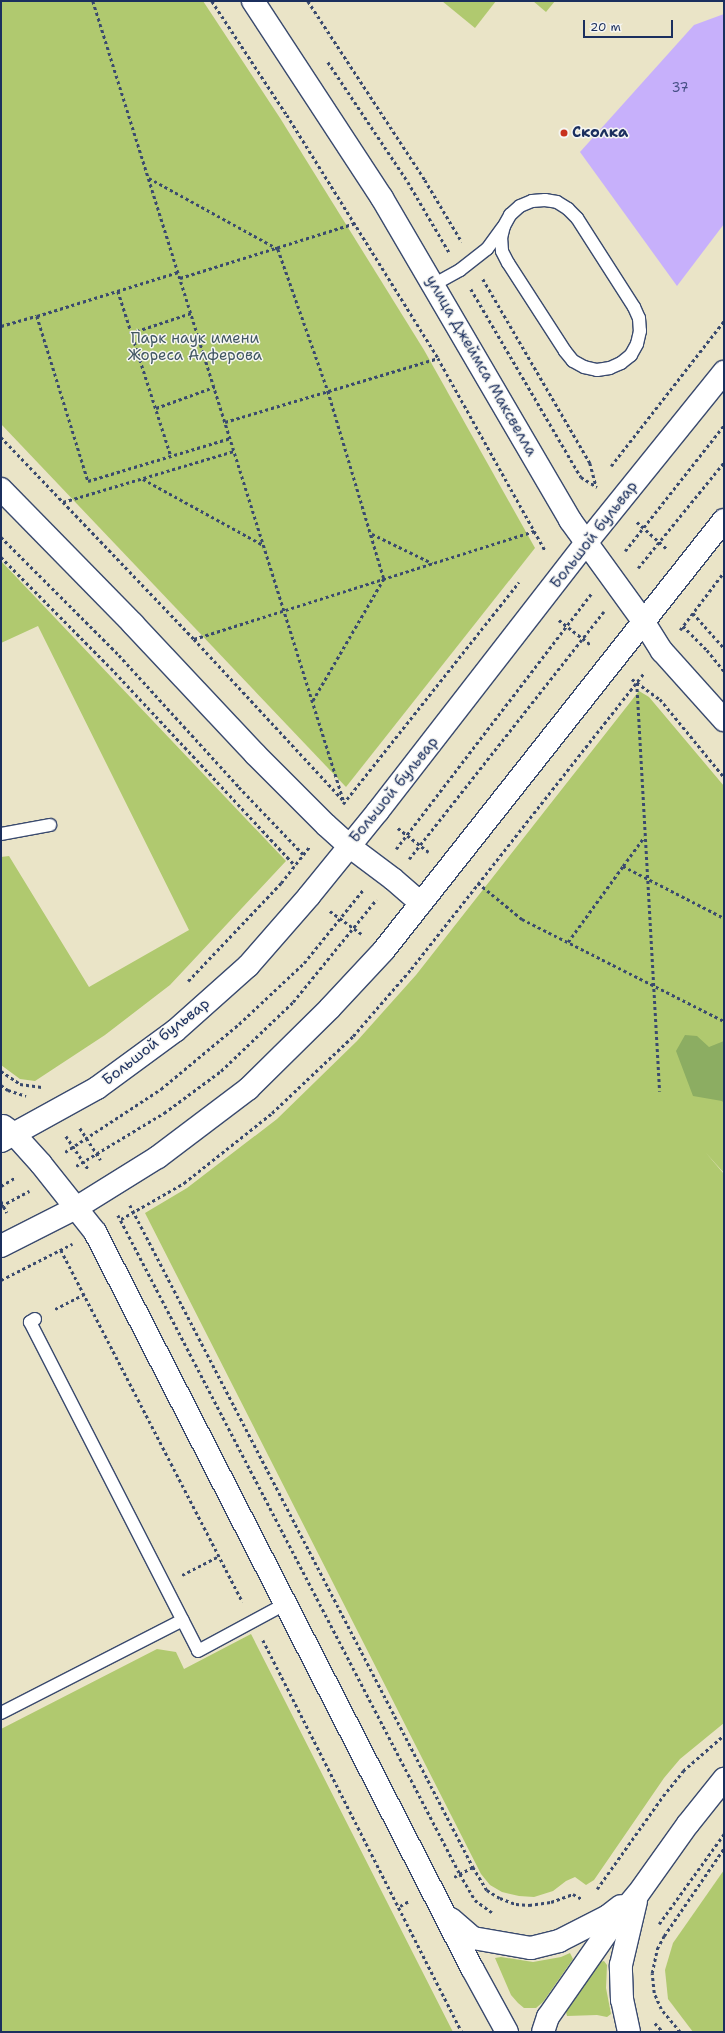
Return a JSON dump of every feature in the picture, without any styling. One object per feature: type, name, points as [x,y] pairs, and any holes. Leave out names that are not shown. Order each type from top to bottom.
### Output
[{"type":"street","name":"улица Джеймса Максвелла","points":[[253,1],[382,198],[570,520],[643,621],[662,650],[724,720]]},
{"type":"street","name":"Большой бульвар","points":[[5,1133],[58,1109],[97,1088],[175,1031],[248,966],[309,896],[378,812],[586,543],[724,372]]},
{"type":"street","points":[[1,490],[133,624],[255,754],[326,825],[349,846],[393,879],[421,903]]},
{"type":"street","points":[[1,1246],[76,1208],[158,1157],[248,1089],[330,1008],[384,950],[724,520]]},
{"type":"street","points":[[5,1133],[53,1178],[95,1232],[285,1604],[507,2032]]},
{"type":"street","points":[[543,2032],[548,2017],[615,1921],[638,1894],[688,1824],[724,1779]]},
{"type":"street","points":[[446,1915],[473,1938],[531,1948],[559,1941],[608,1916],[638,1894]]},
{"type":"street","points":[[629,2032],[622,2000],[621,1965],[638,1894]]},
{"type":"lane","points":[[434,285],[473,261],[488,249],[504,226],[510,214],[520,206],[532,201],[545,200],[557,202],[568,209],[577,218],[634,307],[639,318],[640,331],[637,344],[631,355],[622,363],[610,368],[597,370],[584,367],[573,361],[508,263],[502,251],[501,238],[504,226]]},
{"type":"lane","points":[[1,834],[50,825]]},
{"type":"lane","points":[[35,1319],[30,1322],[170,1582],[183,1620],[198,1651],[285,1604]]},
{"type":"lane","points":[[1,1713],[183,1620]]},
{"type":"path","points":[[93,1],[344,802]]},
{"type":"path","points":[[212,1],[355,223],[438,358],[545,550]]},
{"type":"path","points":[[308,1],[425,180],[590,463],[596,485]]},
{"type":"path","points":[[148,178],[278,249],[328,391],[384,579],[313,701]]},
{"type":"path","points":[[180,278],[278,249],[355,223]]},
{"type":"path","points":[[1,326],[178,272]]},
{"type":"path","points":[[118,291],[171,456]]},
{"type":"path","points":[[132,334],[191,313]]},
{"type":"path","points":[[37,316],[88,481],[230,438]]},
{"type":"path","points":[[611,466],[724,321]]},
{"type":"path","points":[[225,422],[438,358]]},
{"type":"path","points":[[156,408],[214,387]]},
{"type":"path","points":[[644,528],[724,425]]},
{"type":"path","points":[[1,437],[194,639],[344,802]]},
{"type":"path","points":[[63,502],[234,451]]},
{"type":"path","points":[[637,569],[724,462]]},
{"type":"path","points":[[142,478],[264,545]]},
{"type":"path","points":[[540,556],[601,479]]},
{"type":"path","points":[[194,639],[535,532]]},
{"type":"path","points":[[371,534],[432,564]]},
{"type":"path","points":[[1,537],[119,655],[239,787],[304,854]]},
{"type":"path","points":[[1,557],[111,668],[295,865]]},
{"type":"path","points":[[187,982],[295,865],[352,791],[521,580]]},
{"type":"path","points":[[516,585],[611,662],[660,699],[724,777]]},
{"type":"path","points":[[1,1206],[83,1162],[164,1113],[221,1071],[293,1002],[393,879],[608,607]]},
{"type":"path","points":[[693,613],[724,648]]},
{"type":"path","points":[[683,626],[707,650],[724,671]]},
{"type":"path","points":[[637,682],[644,837],[648,878],[660,1092]]},
{"type":"path","points":[[352,791],[475,888]]},
{"type":"path","points":[[568,942],[644,837]]},
{"type":"path","points":[[623,866],[724,918]]},
{"type":"path","points":[[284,878],[411,969]]},
{"type":"path","points":[[478,884],[522,919],[724,1021]]},
{"type":"path","points":[[1,1071],[20,1084],[43,1087],[54,1092],[58,1109],[83,1162],[110,1188],[138,1219],[470,1860],[487,1890],[500,1898],[516,1904],[529,1905],[551,1902],[573,1894],[585,1901]]},
{"type":"path","points":[[1,1085],[8,1090],[58,1109],[97,1154],[121,1219],[460,1874],[475,1900],[498,1916]]},
{"type":"path","points":[[38,1090],[43,1087]]},
{"type":"path","points":[[20,1099],[32,1093]]},
{"type":"path","points":[[71,1301],[84,1294]]},
{"type":"path","points":[[170,1582],[219,1556]]},
{"type":"path","points":[[596,1890],[663,1796],[683,1771],[724,1735]]},
{"type":"path","points":[[654,1931],[724,1834]]},
{"type":"path","points":[[680,2032],[661,2009],[654,1993],[652,1973],[657,1949],[668,1930],[724,1848]]},
{"type":"path","points":[[653,2019],[663,2032]]},
{"type":"green space","name":"Парк наук имени Жореса Алферова","points":[[1,1],[203,1],[280,118],[424,350],[535,548],[346,787],[1,424]]},
{"type":"green space","points":[[442,1],[496,1],[475,28]]},
{"type":"green space","points":[[533,1],[555,1],[546,12]]},
{"type":"green space","points":[[1,561],[286,861],[170,985],[105,1035],[35,1081],[20,1079],[1,1065],[1,857],[9,856],[89,987],[189,930],[38,626],[1,643]]},
{"type":"green space","points":[[639,691],[649,697],[724,786],[724,1173],[706,1153],[724,1174],[724,1723],[680,1759],[664,1778],[594,1880],[586,1885],[575,1877],[566,1881],[553,1891],[534,1897],[519,1896],[502,1892],[490,1885],[481,1874],[145,1213],[187,1188],[277,1119],[357,1041],[416,975]]},
{"type":"green space","points":[[685,1035],[697,1036],[709,1047],[724,1041],[724,1103],[722,1101],[693,1096],[676,1051]]},
{"type":"green space","points":[[251,1634],[453,2032],[1,2032],[1,1729],[157,1649],[176,1652],[184,1669]]},
{"type":"green space","points":[[724,1870],[724,2032],[693,2032],[668,1999],[665,1970],[673,1943]]},
{"type":"green space","points":[[570,1953],[573,1959],[543,2002],[536,2008],[524,2008],[511,1995],[495,1958],[501,1957],[533,1962],[561,1957]]},
{"type":"green space","points":[[604,1961],[607,1965],[606,1988],[611,2014],[607,2017],[597,2015],[567,2016],[566,2012],[600,1962]]},
{"type":"building","points":[[724,14],[724,224],[677,286],[580,152],[694,25]]},
{"type":"place","name":"Сколка","points":[[564,133]]}]
